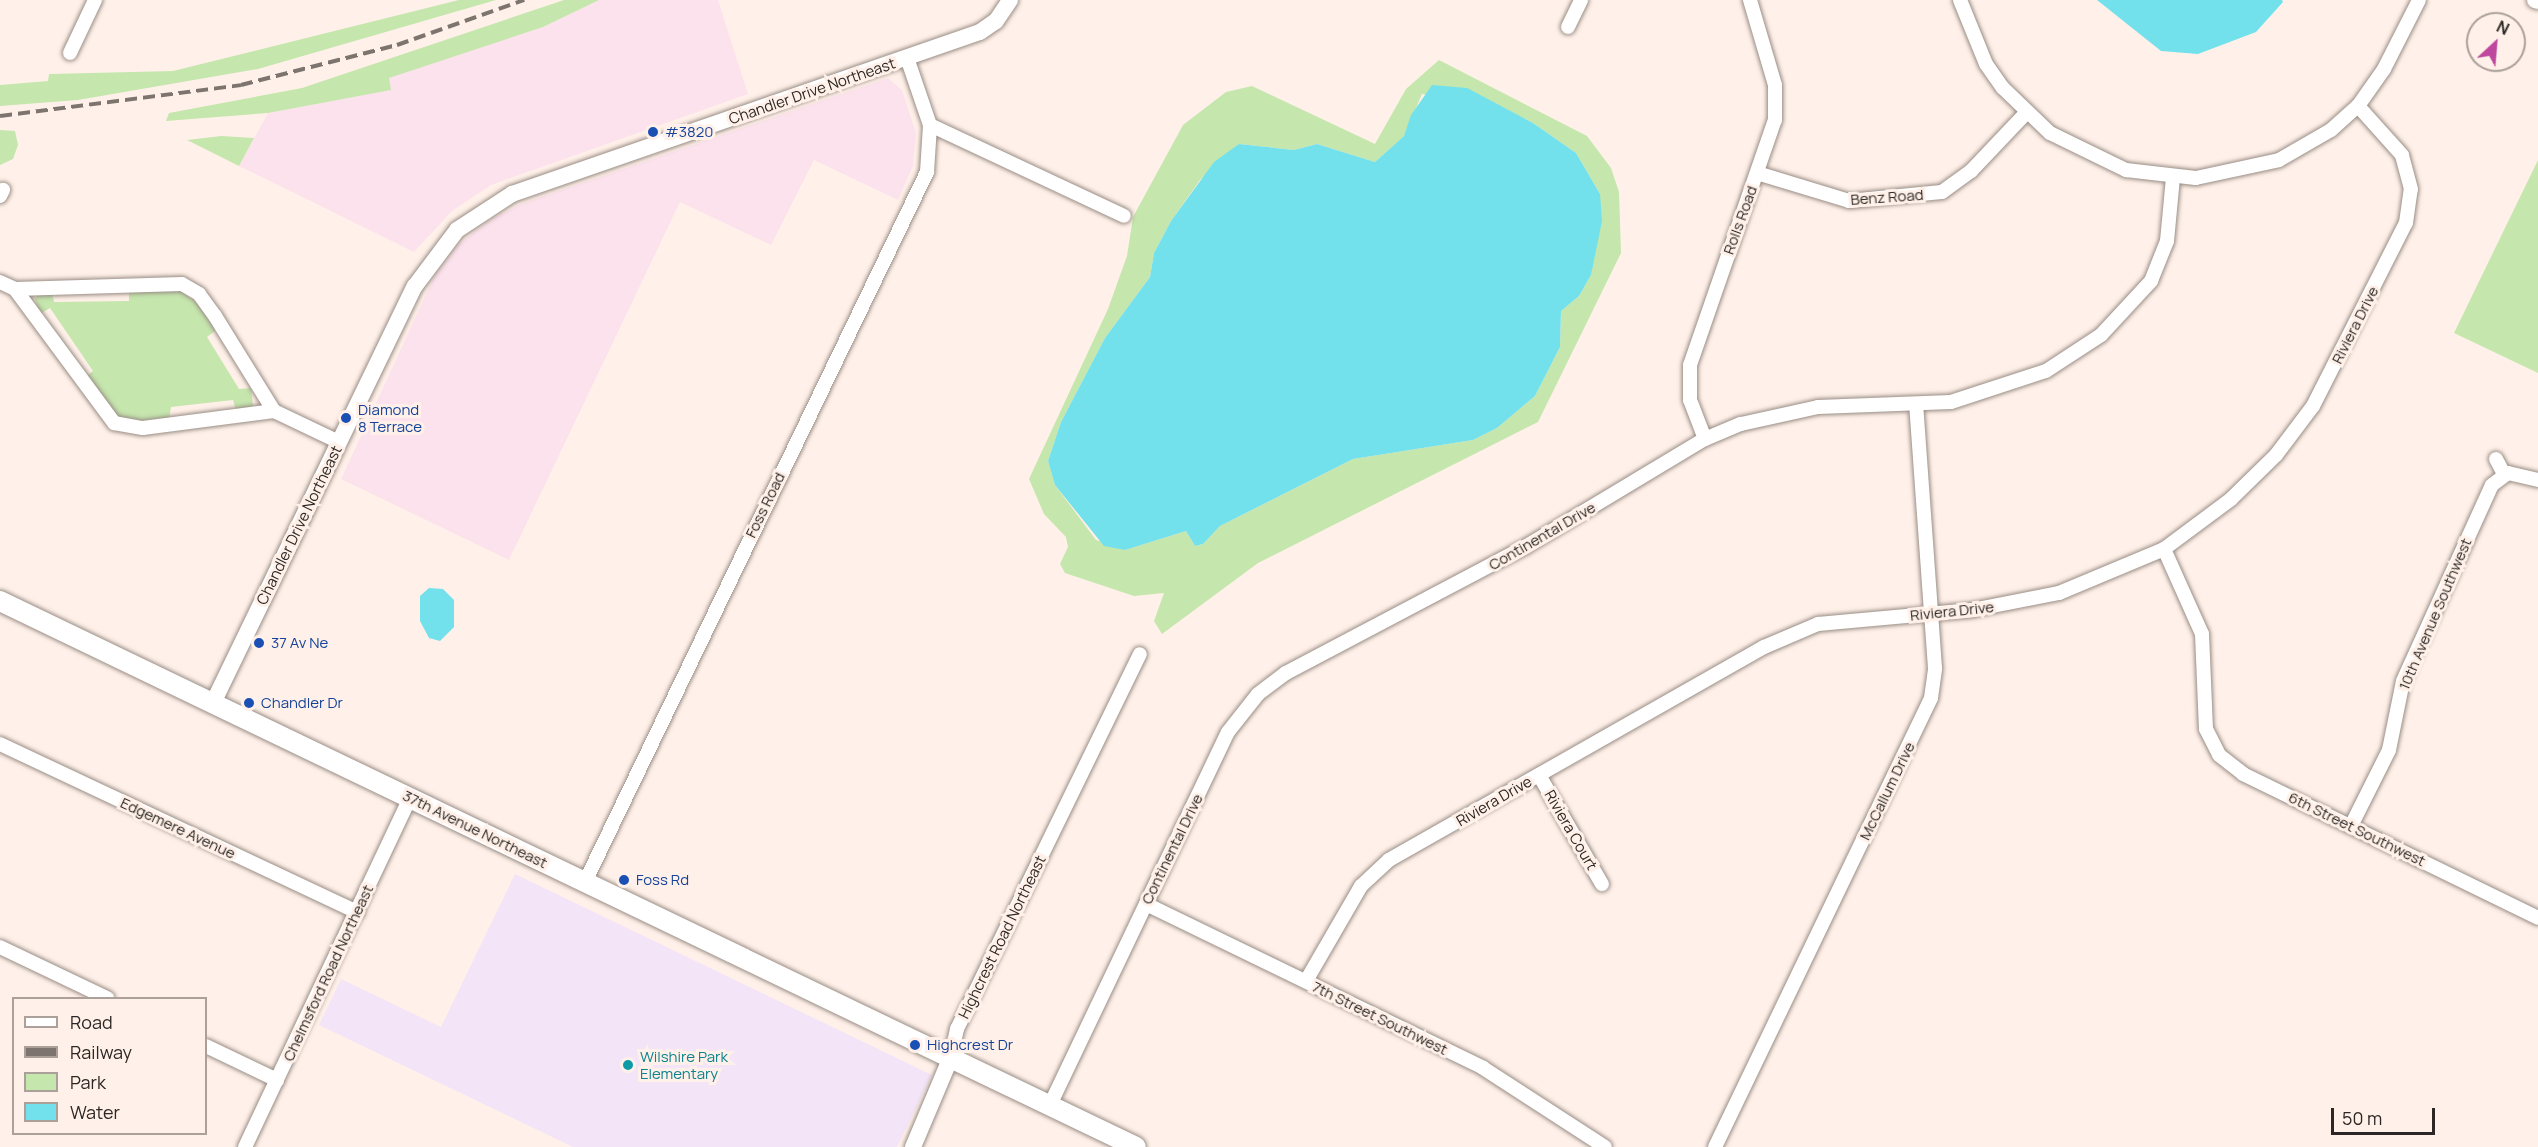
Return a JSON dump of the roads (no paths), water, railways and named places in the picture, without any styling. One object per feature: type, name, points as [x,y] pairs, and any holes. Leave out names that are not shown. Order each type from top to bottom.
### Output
[{"type":"main road","name":"37th Avenue Northeast","points":[[0,601],[1136,1147]]},
{"type":"street","points":[[70,53],[95,0]]},
{"type":"street","name":"Chandler Drive Northeast","points":[[213,703],[419,278],[440,245],[473,216],[512,194],[907,58],[996,21],[1010,0]]},
{"type":"street","points":[[1568,27],[1581,0]]},
{"type":"street","name":"Rolls Road","points":[[1705,439],[1690,400],[1690,365],[1773,130],[1776,100],[1749,0]]},
{"type":"street","points":[[1960,0],[1986,64],[2026,113],[2103,162],[2173,177],[2221,176],[2279,160],[2331,130],[2358,106],[2419,0]]},
{"type":"street","name":"Foss Road","points":[[585,882],[927,171],[930,125],[907,58]]},
{"type":"street","name":"Riviera Drive","points":[[1306,981],[1344,911],[1389,860],[1789,634],[1843,621],[1931,614],[2059,593],[2164,549],[2231,499],[2294,433],[2406,223],[2411,189],[2405,162],[2394,142],[2358,106]]},
{"type":"street","name":"Benz Road","points":[[1757,173],[1849,201],[1942,192],[1971,171],[2026,113]]},
{"type":"street","points":[[930,125],[1124,216]]},
{"type":"street","name":"Continental Drive","points":[[1050,1105],[1228,732],[1258,694],[1286,673],[1525,547],[1705,439],[1741,424],[1818,407],[1916,406],[2014,385],[2101,335],[2140,297],[2161,261],[2173,177]]},
{"type":"street","points":[[0,282],[15,290],[114,423],[143,428],[274,411]]},
{"type":"street","points":[[15,290],[182,284],[199,294],[215,316],[274,411],[339,442]]},
{"type":"street","name":"McCallum Drive","points":[[1715,1147],[1923,716],[1934,683],[1916,406]]},
{"type":"street","points":[[2496,459],[2504,474],[2523,473],[2538,480]]},
{"type":"street","name":"10th Avenue Southwest","points":[[2351,826],[2389,750],[2410,663],[2492,485],[2504,474]]},
{"type":"street","name":"6th Street Southwest","points":[[2164,549],[2202,634],[2204,714],[2211,743],[2230,766],[2538,918]]},
{"type":"street","name":"Highcrest Road Northeast","points":[[913,1147],[951,1057],[957,1029],[1140,654]]},
{"type":"street","name":"Edgemere Avenue","points":[[0,744],[357,912]]},
{"type":"street","name":"Riviera Court","points":[[1539,775],[1602,884]]},
{"type":"street","name":"Chelmsford Road Northeast","points":[[245,1147],[410,798]]},
{"type":"street","name":"7th Street Southwest","points":[[1146,904],[1483,1068],[1605,1147]]},
{"type":"street","points":[[0,947],[102,997]]},
{"type":"street","points":[[207,1046],[277,1080]]},
{"type":"water","points":[[2097,0],[2282,0],[2283,2],[2256,32],[2198,54],[2161,51]]},
{"type":"water","points":[[1432,85],[1467,88],[1533,123],[1576,153],[1600,194],[1602,221],[1591,275],[1579,296],[1561,311],[1560,347],[1535,396],[1497,428],[1473,440],[1353,459],[1220,526],[1203,544],[1195,546],[1186,531],[1125,550],[1104,546],[1055,485],[1048,461],[1061,422],[1105,338],[1150,277],[1154,253],[1171,221],[1214,162],[1239,144],[1294,150],[1317,144],[1375,162],[1404,136],[1411,115]]},
{"type":"water","points":[[429,588],[443,589],[454,600],[454,627],[440,641],[429,638],[420,621],[420,596]]},
{"type":"railway","points":[[0,116],[241,85],[397,45],[524,0]]},
{"type":"place","name":"#3820","points":[[653,132]]},
{"type":"place","name":"Diamond 8 Terrace","points":[[346,418]]},
{"type":"place","name":"37 Av Ne","points":[[259,643]]},
{"type":"place","name":"Chandler Dr","points":[[249,703]]},
{"type":"place","name":"Foss Rd","points":[[624,880]]},
{"type":"place","name":"Highcrest Dr","points":[[915,1045]]},
{"type":"place","name":"Wilshire Park Elementary","points":[[628,1065]]}]
